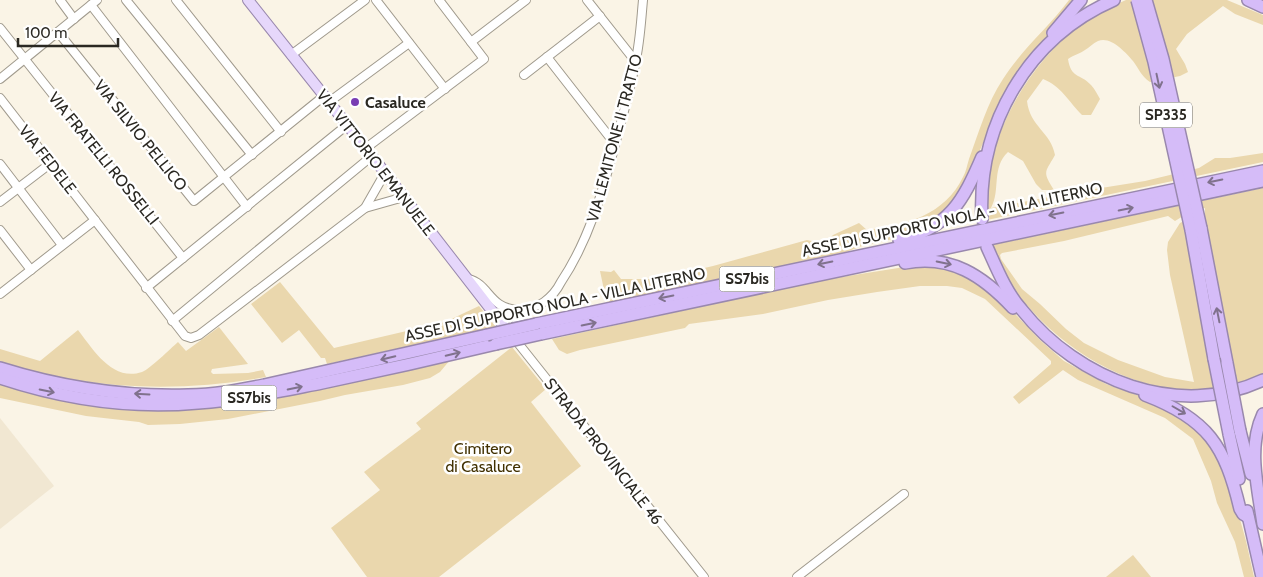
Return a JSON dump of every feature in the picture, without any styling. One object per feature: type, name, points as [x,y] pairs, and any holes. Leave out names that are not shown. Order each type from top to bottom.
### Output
[{"type":"highway","points":[[1042,52],[1049,38],[1081,0]]},
{"type":"highway","points":[[859,255],[878,245],[908,238],[946,218],[962,199],[1015,84],[1042,52],[1075,22],[1114,0]]},
{"type":"highway","name":"SP335","points":[[1137,0],[1196,229],[1227,363],[1248,518],[1262,577]]},
{"type":"highway","name":"SP335","points":[[1146,0],[1163,59],[1196,229],[1214,359],[1263,529]]},
{"type":"highway","points":[[1248,0],[1263,7]]},
{"type":"highway","points":[[982,219],[983,177],[990,140]]},
{"type":"highway","name":"ASSE DI SUPPORTO NOLA - VILLA LITERNO","points":[[0,378],[27,387],[75,397],[123,403],[197,404],[246,398],[394,368],[496,344],[538,329],[859,255],[1263,171]]},
{"type":"highway","name":"ASSE DI SUPPORTO NOLA - VILLA LITERNO","points":[[0,368],[75,387],[115,392],[190,395],[228,392],[487,335],[538,329],[878,264],[962,244],[1263,181]]},
{"type":"highway","points":[[987,247],[1012,297],[1041,332]]},
{"type":"highway","points":[[878,264],[892,265],[916,260],[934,261],[962,268],[982,279],[1022,317],[1077,361],[1109,378],[1149,391],[1181,396],[1214,395],[1245,388],[1263,380]]},
{"type":"highway","points":[[1120,382],[1130,390],[1176,408],[1200,424],[1217,444],[1228,467],[1240,509],[1248,518]]},
{"type":"highway","points":[[1263,414],[1256,439],[1255,469],[1263,524]]},
{"type":"main road","name":"VIA VITTORIO EMANUELE","points":[[248,0],[503,325]]},
{"type":"street","points":[[60,0],[74,19]]},
{"type":"street","points":[[126,0],[252,155]]},
{"type":"street","points":[[176,0],[281,132]]},
{"type":"street","points":[[291,55],[365,0]]},
{"type":"street","points":[[376,0],[445,89]]},
{"type":"street","points":[[172,321],[369,152],[484,59],[439,0]]},
{"type":"street","points":[[472,42],[526,0]]},
{"type":"street","points":[[587,0],[636,62]]},
{"type":"street","name":"VIA LEMITONE II TRATTO","points":[[503,325],[513,321],[525,310],[550,297],[578,254],[594,217],[636,62],[643,0]]},
{"type":"street","points":[[0,79],[94,2],[223,178],[247,207]]},
{"type":"street","points":[[524,75],[600,16]]},
{"type":"street","name":"VIA FRATELLI ROSSELLI","points":[[0,28],[183,258]]},
{"type":"street","name":"VIA SILVIO PELLICO","points":[[58,32],[194,201],[281,132],[409,43]]},
{"type":"street","points":[[547,57],[615,144]]},
{"type":"street","name":"VIA FEDELE","points":[[0,98],[184,336],[191,338],[199,336],[365,208]]},
{"type":"street","points":[[146,288],[347,125]]},
{"type":"street","points":[[0,202],[51,163]]},
{"type":"street","points":[[0,164],[62,245]]},
{"type":"street","points":[[365,208],[385,173]]},
{"type":"street","points":[[365,208],[404,197]]},
{"type":"street","points":[[0,294],[95,220]]},
{"type":"street","points":[[0,230],[30,270]]},
{"type":"street","points":[[467,278],[479,284],[498,304],[510,309],[525,310],[515,325],[516,334],[521,346]]},
{"type":"street","name":"STRADA PROVINCIALE 46","points":[[503,325],[704,577]]},
{"type":"street","points":[[797,577],[904,494]]},
{"type":"shaded area","points":[[0,418],[54,486],[0,529]]},
{"type":"green space","points":[[1069,0],[1079,0],[1027,61],[996,112],[962,193],[931,224],[897,238],[862,246],[846,252],[607,304],[600,271],[611,272],[614,270],[621,279],[657,279],[713,266],[807,240],[816,242],[827,241],[833,235],[859,223],[867,230],[896,225],[923,216],[935,209],[946,201],[964,175],[980,128],[997,88],[1010,68]]},
{"type":"green space","points":[[1126,0],[1227,0],[1263,15],[1263,25],[1235,14],[1223,6],[1187,34],[1176,49],[1188,72],[1180,76],[1150,82],[1142,75],[1126,53],[1108,41],[1098,41],[1068,59],[1071,70],[1091,85],[1100,99],[1091,115],[1082,115],[1060,90],[1043,79],[1027,101],[1032,117],[1053,147],[1055,155],[1046,175],[1054,190],[1042,190],[1036,184],[1023,161],[1008,152],[1000,165],[994,201],[991,208],[1145,181],[1199,168],[1215,158],[1230,158],[1263,153],[1263,162],[987,220],[987,187],[992,159],[1008,115],[1020,93],[1048,54],[1065,37],[1093,16]]},
{"type":"green space","points":[[1263,188],[1263,375],[1222,389],[1190,391],[1140,382],[1116,372],[1071,346],[1033,312],[1007,280],[992,245]],"holes":[[[1205,208],[1205,214],[1180,223],[1168,242],[1167,250],[1170,275],[1194,382],[1165,377],[1118,360],[1084,343],[1022,289],[1000,255],[1168,216],[1175,221],[1188,213]]]},
{"type":"green space","points":[[917,265],[956,269],[999,297],[1040,340],[1064,361],[1106,384],[1151,400],[1194,423],[1227,472],[1254,577],[1244,577],[1235,542],[1217,503],[1211,481],[1193,439],[1165,418],[1078,380],[1063,370],[1019,404],[1013,397],[1051,364],[1051,361],[985,299],[962,288],[920,286],[828,300],[763,314],[689,324],[685,328],[567,354],[559,350],[552,339],[829,279]]},
{"type":"green space","points":[[280,282],[334,348],[445,322],[479,306],[496,327],[327,364],[325,358],[321,358],[299,330],[282,343],[251,304]]},
{"type":"green space","points":[[219,327],[248,364],[212,369],[211,372],[213,374],[248,373],[263,370],[266,377],[199,385],[166,387],[132,386],[65,378],[0,362],[0,349],[40,361],[78,330],[104,362],[121,372],[131,374],[146,370],[178,342],[186,351]]},
{"type":"green space","name":"Cimitero di Casaluce","points":[[512,347],[546,389],[531,402],[581,466],[439,577],[367,577],[331,528],[380,490],[364,472],[421,429],[416,423]]},
{"type":"green space","points":[[450,360],[440,372],[430,378],[403,385],[228,419],[180,424],[148,425],[139,422],[86,416],[0,398],[0,384],[59,400],[95,405],[195,409],[220,407],[267,399]]},
{"type":"green space","points":[[1133,555],[1151,577],[1106,577]]},
{"type":"place","name":"Casaluce","points":[[355,102]]}]
